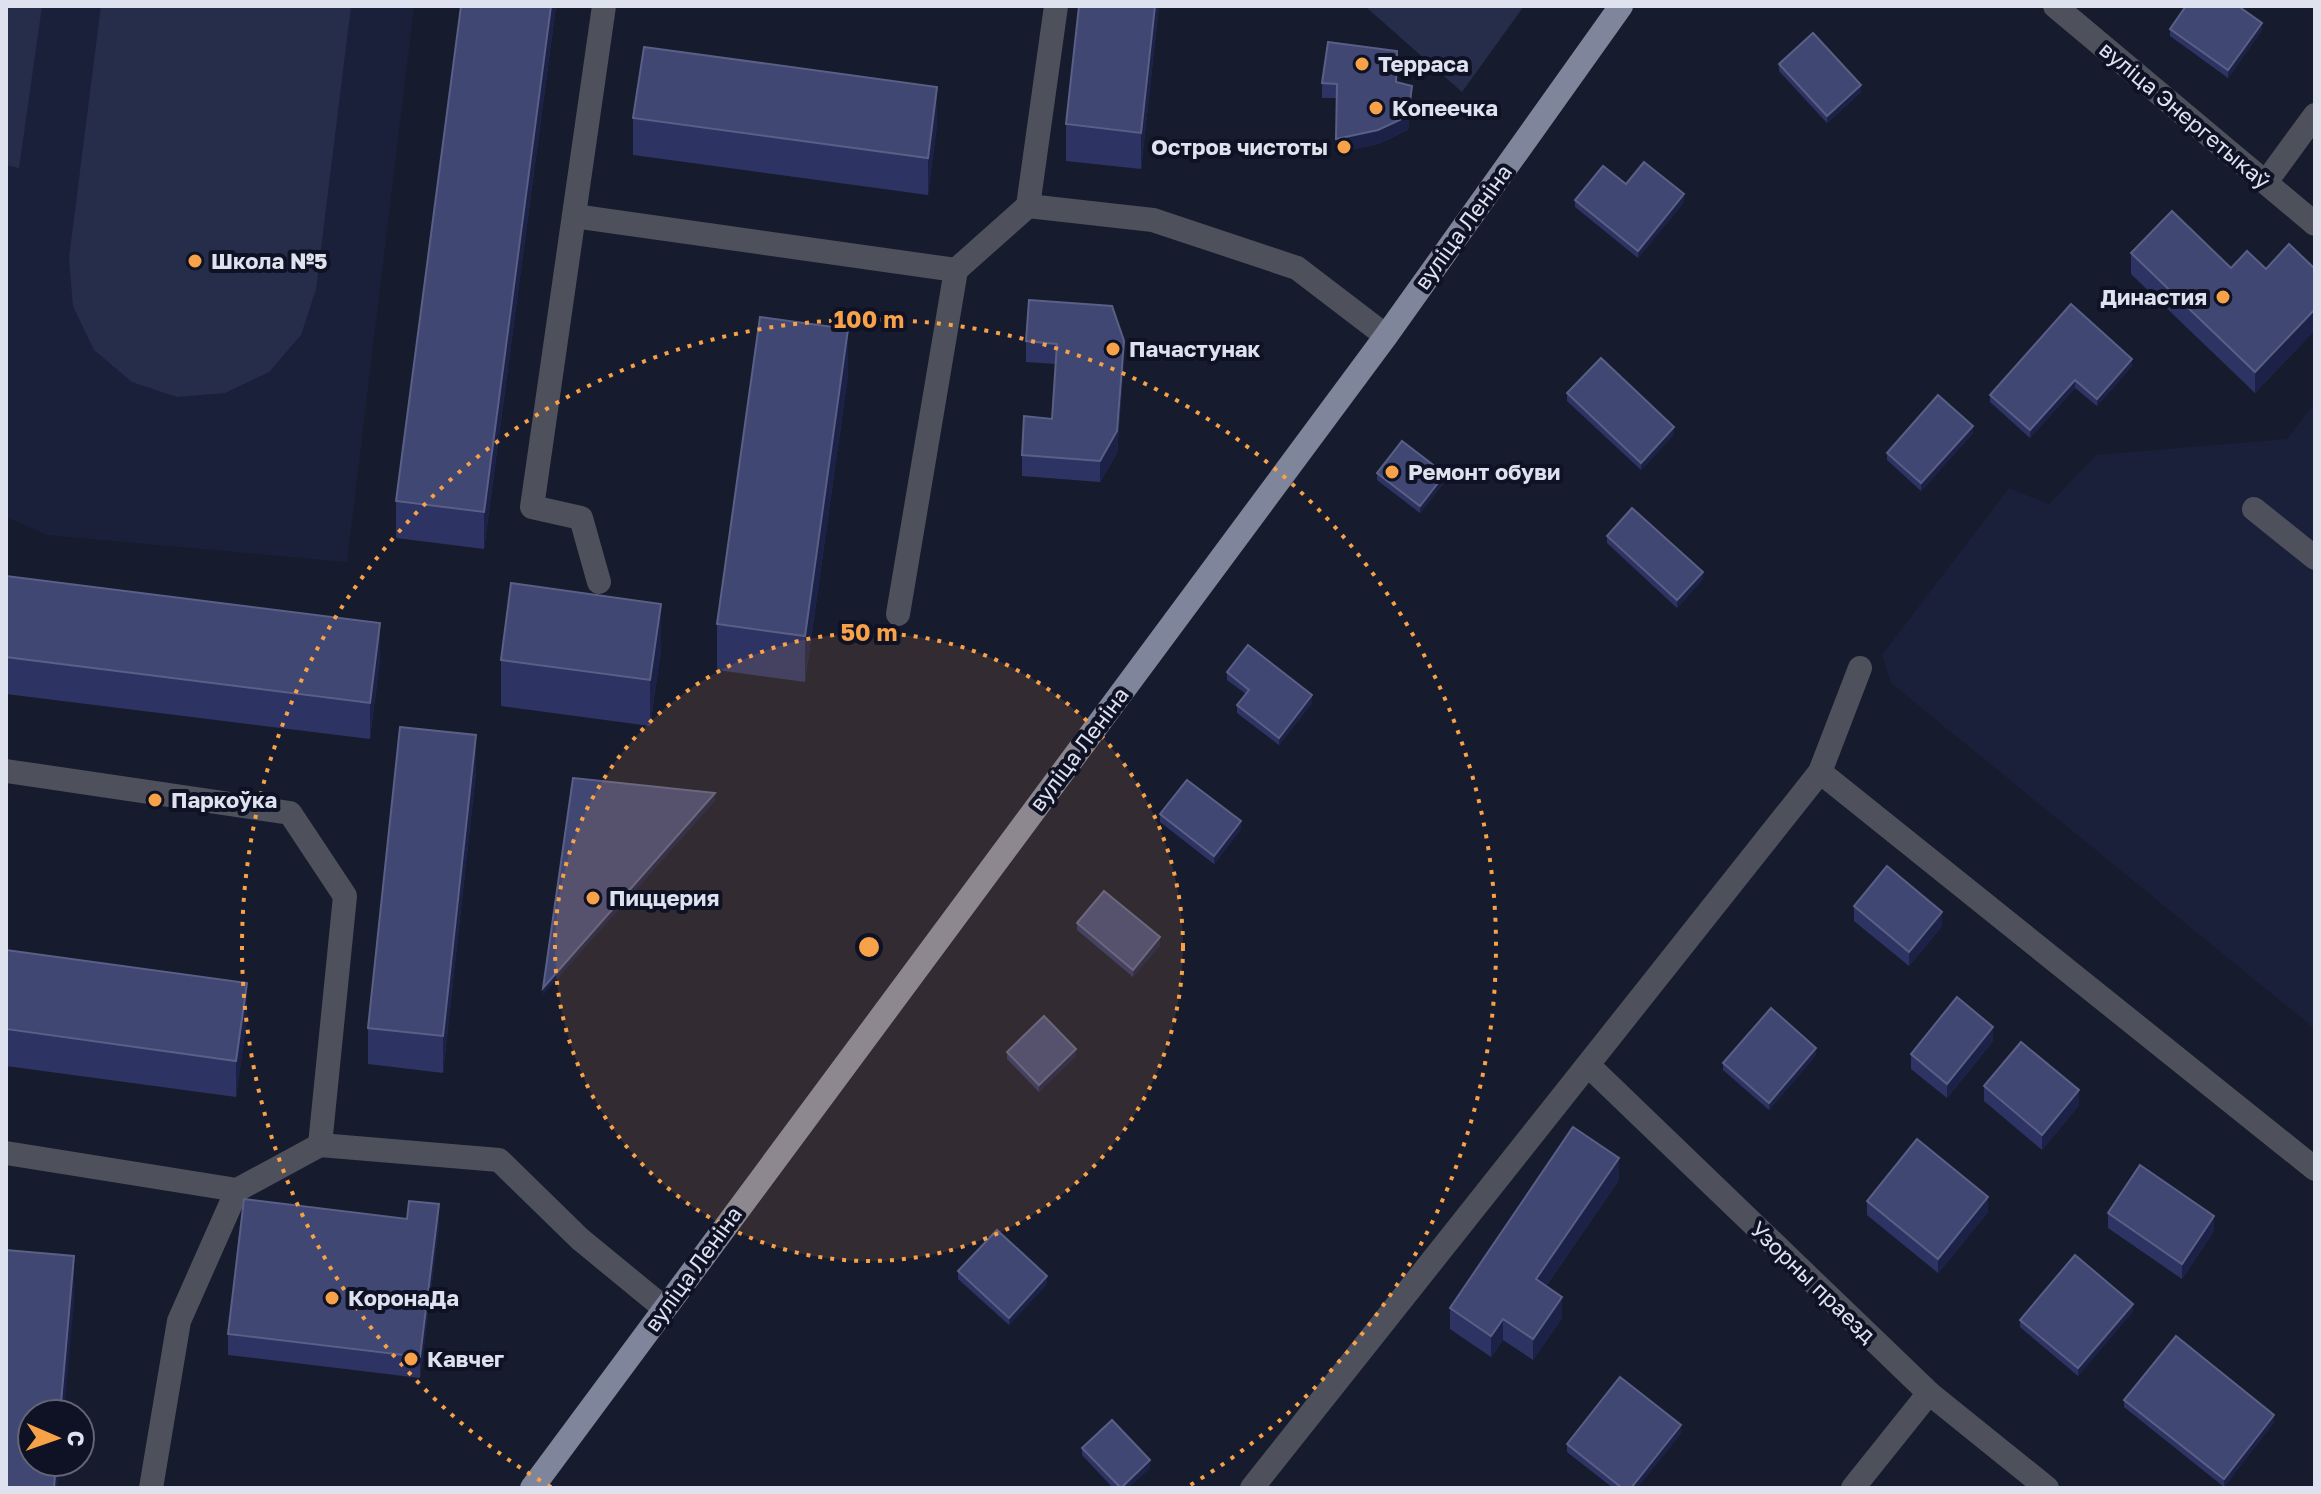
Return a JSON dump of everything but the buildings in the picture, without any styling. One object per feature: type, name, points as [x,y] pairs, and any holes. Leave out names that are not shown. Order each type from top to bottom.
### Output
[{"type":"main road","name":"вуліца Леніна","points":[[532,1488],[1386,336],[1621,6]]},
{"type":"street","points":[[599,582],[581,518],[532,507],[604,6]]},
{"type":"street","points":[[898,614],[956,270],[1028,206],[1056,6]]},
{"type":"street","name":"вуліца Энергетыкаў","points":[[2055,6],[2315,224]]},
{"type":"street","points":[[2266,182],[2315,115]]},
{"type":"street","points":[[1028,206],[1153,220],[1297,268],[1386,336]]},
{"type":"street","points":[[574,216],[956,270]]},
{"type":"street","points":[[2254,509],[2315,558]]},
{"type":"street","points":[[1252,1488],[1820,772],[1860,668]]},
{"type":"street","points":[[6,771],[290,813],[345,896],[320,1145]]},
{"type":"street","points":[[1820,772],[2315,1169]]},
{"type":"street","name":"Узорны праезд","points":[[1589,1066],[1929,1393],[2047,1488]]},
{"type":"street","points":[[6,1153],[237,1190],[320,1145],[499,1160],[580,1239],[664,1308]]},
{"type":"street","points":[[151,1488],[179,1321],[237,1190]]},
{"type":"street","points":[[1853,1488],[1929,1393]]},
{"type":"shaded area","name":"Школа №5","points":[[6,6],[414,6],[347,562],[47,535],[6,517]]},
{"type":"shaded area","points":[[6,6],[42,6],[19,168],[6,165]]},
{"type":"shaded area","points":[[101,6],[351,6],[316,289],[301,335],[269,372],[225,393],[177,397],[132,382],[94,350],[73,306],[69,258]]},
{"type":"shaded area","points":[[1365,6],[1524,6],[1462,92]]},
{"type":"shaded area","points":[[2315,403],[2315,1029],[1891,683],[1882,655],[2009,488],[2049,504],[2096,455],[2287,439]]},
{"type":"place","name":"Терраса","points":[[1362,64]]},
{"type":"place","name":"Копеечка","points":[[1376,108]]},
{"type":"place","name":"Остров чистоты","points":[[1344,147]]},
{"type":"place","name":"Школа №5","points":[[195,261]]},
{"type":"place","name":"Династия","points":[[2223,297]]},
{"type":"place","name":"Пачастунак","points":[[1113,349]]},
{"type":"place","name":"Ремонт обуви","points":[[1392,472]]},
{"type":"place","name":"Паркоўка","points":[[155,800]]},
{"type":"place","name":"Пиццерия","points":[[593,898]]},
{"type":"place","name":"КоронаДа","points":[[332,1298]]},
{"type":"place","name":"Кавчег","points":[[411,1359]]}]
